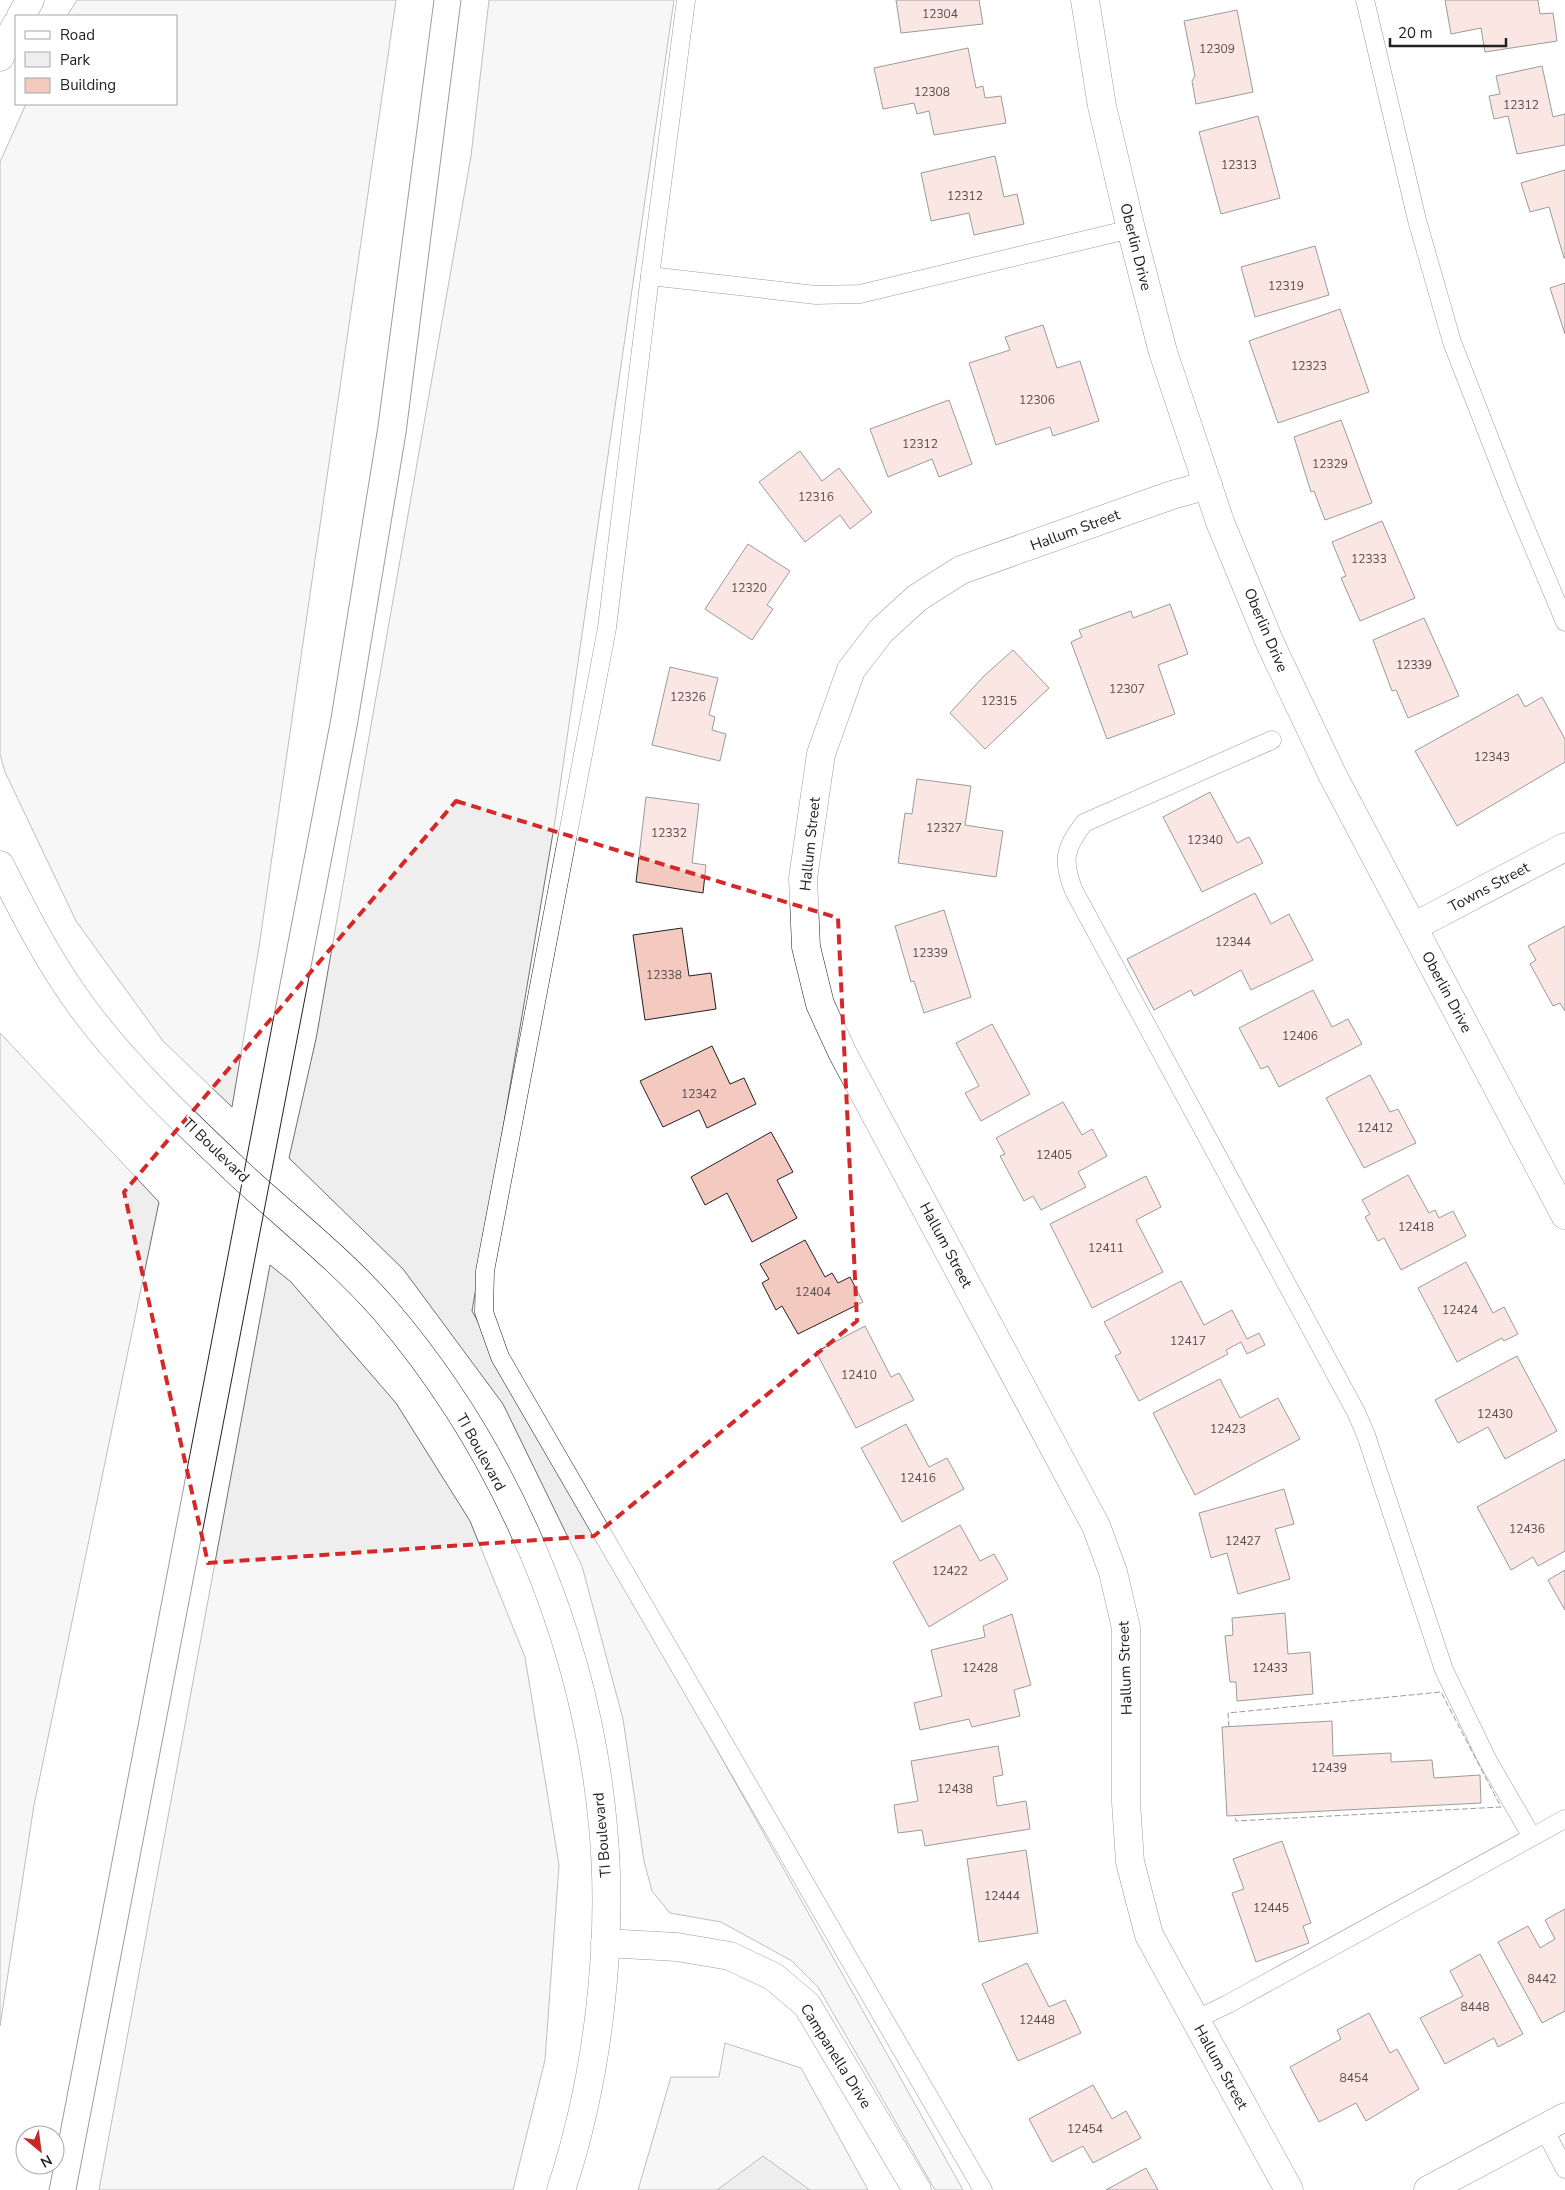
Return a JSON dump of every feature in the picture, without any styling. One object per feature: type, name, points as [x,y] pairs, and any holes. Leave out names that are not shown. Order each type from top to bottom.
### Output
[{"type":"street","points":[[22,15],[30,0]]},
{"type":"street","name":"Oberlin Drive","points":[[1085,0],[1102,106],[1131,229],[1163,352],[1220,522],[1274,652],[1332,776],[1565,1215]]},
{"type":"street","points":[[0,57],[15,27]]},
{"type":"street","name":"Hallum Street","points":[[1208,485],[1172,495],[961,570],[917,598],[881,631],[852,670],[821,754],[803,878],[806,947],[824,1012],[842,1052],[1096,1526],[1113,1572],[1126,1628],[1126,1802],[1130,1862],[1149,1935],[1289,2190]]},
{"type":"street","name":"Towns Street","points":[[1413,927],[1565,847]]},
{"type":"street","name":"TI Boulevard","points":[[0,865],[40,942],[82,1008],[103,1034],[166,1102],[243,1177],[347,1270],[384,1310],[429,1367],[460,1413],[491,1467],[516,1515],[536,1561],[572,1665],[586,1720],[603,1826],[606,1883],[599,2016],[588,2088],[561,2190]]},
{"type":"street","name":"Campanella Drive","points":[[604,1943],[678,1947],[730,1956],[774,1977],[807,2005],[917,2190]]},
{"type":"street","points":[[1428,2190],[1554,2123]]},
{"type":"lane","points":[[686,0],[607,628],[485,1271],[484,1312],[500,1357],[983,2190]]},
{"type":"lane","points":[[1365,0],[1368,20],[1417,220],[1452,342],[1512,496],[1565,622]]},
{"type":"lane","points":[[650,276],[816,296],[860,294],[1131,229]]},
{"type":"lane","points":[[1272,740],[1084,823],[1075,835],[1067,853],[1066,871],[1074,891],[1356,1412],[1366,1435],[1444,1670],[1483,1752],[1532,1837]]},
{"type":"lane","points":[[1195,2020],[1237,2000],[1565,1819]]},
{"type":"lane","points":[[1554,2123],[1565,2169]]},
{"type":"highlighted area","points":[[456,801],[838,918],[857,1321],[594,1536],[208,1563],[124,1192]]},
{"type":"green space","points":[[77,0],[396,0],[259,947],[232,1107],[163,1041],[76,921],[5,772],[0,754],[0,162],[26,105],[178,105],[178,15],[68,15]]},
{"type":"green space","points":[[489,0],[674,0],[555,821],[472,1311],[963,2190],[935,2190],[818,1987],[792,1961],[721,1922],[670,1913],[652,1891],[644,1861],[623,1719],[582,1566],[503,1404],[403,1269],[289,1158],[316,1039],[471,156]]},
{"type":"green space","points":[[0,1033],[159,1202],[34,1805],[0,2026]]},
{"type":"green space","points":[[270,1265],[291,1282],[396,1403],[470,1521],[525,1657],[559,1865],[545,2060],[513,2190],[99,2190]]},
{"type":"green space","points":[[725,2043],[801,2068],[868,2190],[638,2190],[671,2077],[719,2077]]},
{"type":"shaded area","points":[[763,2156],[810,2190],[717,2190]]},
{"type":"building","points":[[896,0],[979,0],[983,24],[901,33]]},
{"type":"building","points":[[1445,0],[1538,0],[1540,14],[1553,13],[1557,41],[1485,52],[1481,28],[1451,34]]},
{"type":"building","points":[[1237,10],[1253,92],[1196,104],[1192,81],[1195,76],[1184,21]]},
{"type":"building","points":[[968,48],[976,88],[983,86],[985,98],[1001,96],[1006,123],[934,135],[929,111],[917,114],[914,103],[883,109],[874,68]]},
{"type":"building","points":[[1542,66],[1553,117],[1565,114],[1565,145],[1517,154],[1508,116],[1494,119],[1489,96],[1500,94],[1496,76]]},
{"type":"building","points":[[1258,116],[1280,198],[1221,214],[1199,132]]},
{"type":"building","points":[[995,156],[1004,197],[1017,194],[1024,224],[974,235],[969,213],[931,221],[921,173]]},
{"type":"building","points":[[1565,170],[1564,258],[1549,207],[1530,212],[1521,183]]},
{"type":"building","points":[[1315,246],[1329,295],[1255,317],[1241,267]]},
{"type":"building","points":[[1565,283],[1565,334],[1550,288]]},
{"type":"building","points":[[1340,309],[1369,392],[1278,423],[1249,341]]},
{"type":"building","points":[[1043,325],[1057,368],[1080,361],[1099,421],[1053,436],[1050,427],[996,445],[969,363],[1010,350],[1005,337]]},
{"type":"building","points":[[949,400],[972,464],[939,477],[932,459],[888,477],[870,429]]},
{"type":"building","points":[[1341,420],[1372,503],[1325,520],[1314,491],[1311,492],[1294,437]]},
{"type":"building","points":[[800,451],[822,481],[839,468],[872,512],[850,529],[840,515],[805,542],[759,482]]},
{"type":"building","points":[[1382,521],[1415,598],[1360,621],[1341,578],[1346,576],[1332,542]]},
{"type":"building","points":[[748,544],[790,571],[767,605],[773,609],[752,640],[705,609]]},
{"type":"building","points":[[1170,604],[1188,654],[1158,665],[1175,714],[1107,739],[1071,642],[1082,637],[1079,630],[1131,611],[1133,618]]},
{"type":"building","points":[[1424,618],[1459,696],[1408,718],[1396,690],[1392,691],[1373,640]]},
{"type":"building","points":[[1013,650],[1049,688],[985,749],[950,713],[984,676]]},
{"type":"building","points":[[670,667],[718,678],[709,715],[715,717],[712,730],[726,734],[720,761],[652,745]]},
{"type":"building","points":[[1518,694],[1525,707],[1542,697],[1565,739],[1565,762],[1457,826],[1415,751]]},
{"type":"building","points":[[917,779],[971,786],[965,825],[1003,831],[996,877],[898,863],[905,813],[912,814]]},
{"type":"building","points":[[1210,792],[1237,843],[1249,837],[1263,863],[1202,892],[1163,817]]},
{"type":"building","points":[[646,797],[699,804],[692,863],[706,865],[703,893],[636,882]]},
{"type":"building","points":[[1255,893],[1271,924],[1289,914],[1313,960],[1251,990],[1241,970],[1194,996],[1191,990],[1154,1010],[1127,959]]},
{"type":"building","points":[[944,910],[971,997],[924,1013],[914,981],[911,982],[895,926]]},
{"type":"building","points":[[1565,926],[1565,1011],[1560,1003],[1553,1006],[1530,964],[1536,960],[1528,946]]},
{"type":"building","points":[[682,928],[689,976],[711,973],[716,1009],[645,1020],[633,935]]},
{"type":"building","points":[[1313,990],[1332,1027],[1348,1019],[1362,1044],[1279,1087],[1268,1066],[1261,1069],[1239,1028]]},
{"type":"building","points":[[992,1024],[1030,1094],[981,1121],[965,1093],[979,1086],[956,1043]]},
{"type":"building","points":[[712,1046],[730,1084],[744,1078],[756,1104],[707,1128],[699,1110],[663,1127],[640,1081]]},
{"type":"building","points":[[1370,1075],[1390,1112],[1398,1109],[1416,1143],[1364,1168],[1326,1098]]},
{"type":"building","points":[[1063,1102],[1082,1135],[1092,1129],[1107,1156],[1078,1172],[1086,1187],[1041,1210],[1033,1196],[1024,1201],[1000,1156],[1005,1154],[996,1138]]},
{"type":"building","points":[[771,1132],[793,1172],[777,1180],[797,1218],[752,1242],[727,1193],[705,1205],[691,1177]]},
{"type":"building","points":[[1408,1175],[1429,1213],[1435,1210],[1439,1218],[1453,1211],[1466,1236],[1401,1270],[1384,1238],[1378,1241],[1365,1217],[1370,1214],[1362,1200]]},
{"type":"building","points":[[1146,1176],[1161,1207],[1136,1220],[1163,1272],[1092,1308],[1050,1224]]},
{"type":"building","points":[[805,1240],[825,1277],[832,1273],[838,1283],[850,1277],[863,1302],[798,1334],[782,1306],[776,1310],[762,1283],[769,1279],[760,1264]]},
{"type":"building","points":[[1466,1262],[1493,1313],[1504,1307],[1518,1334],[1504,1341],[1502,1338],[1457,1362],[1418,1288]]},
{"type":"building","points":[[1181,1281],[1204,1325],[1232,1310],[1247,1339],[1259,1333],[1265,1345],[1247,1354],[1241,1342],[1226,1350],[1228,1354],[1139,1401],[1115,1356],[1121,1353],[1104,1322]]},
{"type":"building","points":[[865,1326],[891,1377],[899,1373],[914,1400],[856,1428],[816,1352]]},
{"type":"building","points":[[1517,1356],[1557,1431],[1505,1459],[1488,1427],[1458,1443],[1435,1400]]},
{"type":"building","points":[[1220,1379],[1240,1418],[1278,1398],[1300,1439],[1195,1495],[1153,1413]]},
{"type":"building","points":[[906,1424],[929,1467],[947,1458],[964,1489],[902,1522],[861,1448]]},
{"type":"building","points":[[1565,1459],[1565,1551],[1538,1566],[1533,1557],[1511,1570],[1477,1507]]},
{"type":"building","points":[[1284,1489],[1294,1524],[1275,1529],[1290,1579],[1238,1594],[1227,1553],[1211,1558],[1199,1513]]},
{"type":"building","points":[[960,1525],[980,1561],[994,1554],[1008,1579],[929,1627],[893,1562]]},
{"type":"building","points":[[1565,1570],[1565,1610],[1548,1580]]},
{"type":"building","points":[[1285,1613],[1288,1654],[1310,1652],[1313,1694],[1237,1701],[1236,1682],[1230,1682],[1225,1636],[1233,1635],[1232,1618]]},
{"type":"building","points":[[1012,1614],[1031,1685],[1014,1690],[1020,1716],[972,1727],[969,1719],[920,1730],[914,1703],[942,1696],[931,1650],[985,1637],[983,1626]]},
{"type":"building","points":[[1332,1721],[1333,1756],[1391,1753],[1391,1762],[1432,1760],[1434,1778],[1480,1775],[1481,1803],[1227,1816],[1222,1727]]},
{"type":"building","points":[[998,1746],[1003,1775],[993,1777],[997,1806],[1026,1801],[1030,1829],[925,1846],[922,1830],[898,1833],[894,1805],[918,1801],[911,1761]]},
{"type":"building","points":[[1282,1841],[1311,1923],[1303,1926],[1309,1943],[1256,1962],[1232,1893],[1244,1889],[1233,1859]]},
{"type":"building","points":[[1026,1850],[1038,1933],[979,1942],[967,1859]]},
{"type":"building","points":[[1565,1909],[1565,2011],[1542,2023],[1498,1942],[1528,1926],[1540,1948],[1555,1939],[1545,1920]]},
{"type":"building","points":[[1480,1954],[1523,2034],[1498,2047],[1494,2038],[1445,2064],[1420,2018],[1463,1996],[1450,1971]]},
{"type":"building","points":[[1027,1963],[1049,2007],[1065,2000],[1081,2033],[1018,2061],[982,1984]]},
{"type":"building","points":[[1369,2013],[1390,2053],[1397,2049],[1419,2089],[1366,2121],[1356,2103],[1319,2122],[1290,2067],[1341,2039],[1337,2030]]},
{"type":"building","points":[[1093,2085],[1112,2119],[1126,2111],[1141,2138],[1093,2163],[1083,2146],[1052,2162],[1029,2119]]},
{"type":"building","points":[[1146,2168],[1158,2190],[1106,2190]]},
{"type":"tram line","points":[[62,2125],[331,718],[378,426],[434,0]]},
{"type":"tram line","points":[[76,2190],[357,727],[406,433],[461,0]]},
{"type":"tram line","points":[[49,2190],[52,2175]]},
{"type":"fence","points":[[1229,1727],[1228,1713],[1441,1692],[1501,1807],[1236,1821],[1235,1815]]}]
